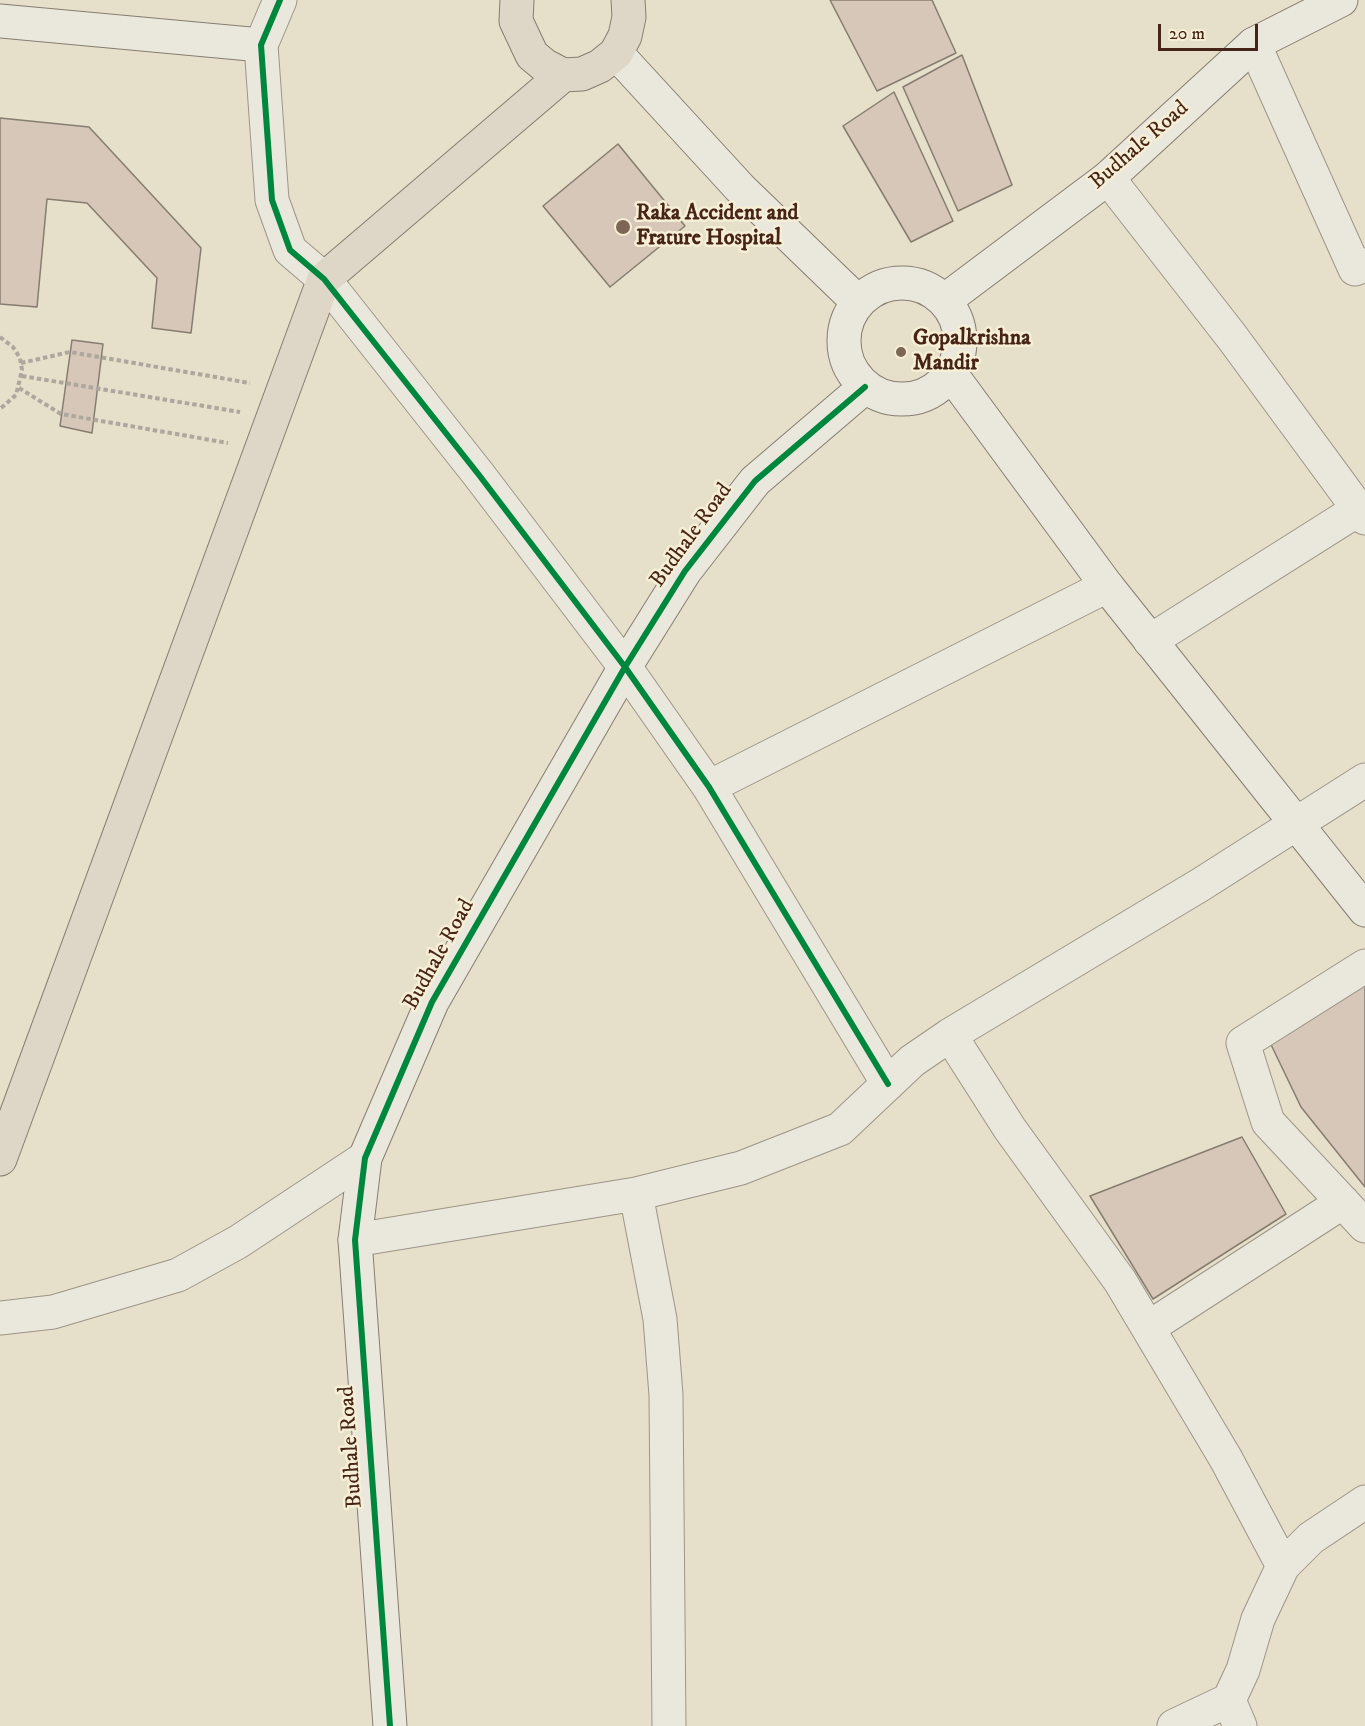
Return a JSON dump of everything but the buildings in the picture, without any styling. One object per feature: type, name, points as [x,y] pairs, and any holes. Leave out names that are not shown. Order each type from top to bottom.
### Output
[{"type":"highway","points":[[517,0],[516,21],[532,55],[562,75],[582,74],[600,66],[615,53],[626,36],[630,17],[628,0]]},
{"type":"highway","points":[[0,1159],[324,279],[562,75]]},
{"type":"street","points":[[280,0],[261,45],[272,200],[290,250],[324,279],[625,667],[709,787],[888,1084]]},
{"type":"street","name":"Budhale Road","points":[[944,301],[1108,178],[1254,44],[1341,0]]},
{"type":"street","points":[[0,21],[261,45]]},
{"type":"street","points":[[1254,44],[1355,269],[1365,265]]},
{"type":"street","points":[[615,53],[740,188],[858,302]]},
{"type":"street","points":[[1108,178],[1232,337],[1362,514],[1150,640]]},
{"type":"street","points":[[891,283],[911,283],[929,289],[944,301],[955,317],[960,336],[959,355],[951,374],[938,388],[911,399],[882,397],[865,387],[852,373],[845,355],[846,327],[858,302],[873,290],[891,283]]},
{"type":"street","points":[[951,374],[1107,586],[1365,910]]},
{"type":"street","name":"Budhale Road","points":[[390,1726],[355,1240],[365,1158],[432,1002],[625,667],[685,572],[755,481],[865,387]]},
{"type":"street","points":[[709,787],[1107,586]]},
{"type":"street","points":[[355,1240],[636,1194],[741,1168],[840,1129],[912,1061],[950,1035],[1200,885],[1365,780]]},
{"type":"street","points":[[1365,966],[1243,1043],[1268,1122],[1365,1226]]},
{"type":"street","points":[[950,1035],[1010,1129],[1120,1281],[1226,1459],[1283,1566]]},
{"type":"street","points":[[0,1318],[53,1312],[178,1275],[238,1242],[365,1158]]},
{"type":"street","points":[[636,1194],[660,1319],[666,1395],[669,1726]]},
{"type":"street","points":[[1148,1328],[1343,1202]]},
{"type":"street","points":[[1174,1726],[1235,1713],[1243,1670],[1258,1619],[1283,1566],[1311,1538],[1365,1502]]},
{"type":"path","points":[[0,337],[14,347],[21,363],[22,376],[19,388],[7,405],[0,409]]},
{"type":"path","points":[[21,363],[70,352],[257,384]]},
{"type":"path","points":[[22,376],[250,413]]},
{"type":"path","points":[[19,388],[61,414],[230,444]]},
{"type":"cycle path","points":[[280,0],[261,45],[272,200],[290,250],[324,279],[479,475],[625,667],[709,787],[888,1084]]},
{"type":"cycle path","points":[[390,1726],[355,1240],[365,1158],[432,1002],[625,667],[685,571],[755,481],[865,387]]},
{"type":"place","name":"Raka Accident and Frature Hospital","points":[[623,227]]},
{"type":"place","name":"Gopalkrishna Mandir","points":[[901,352]]}]
